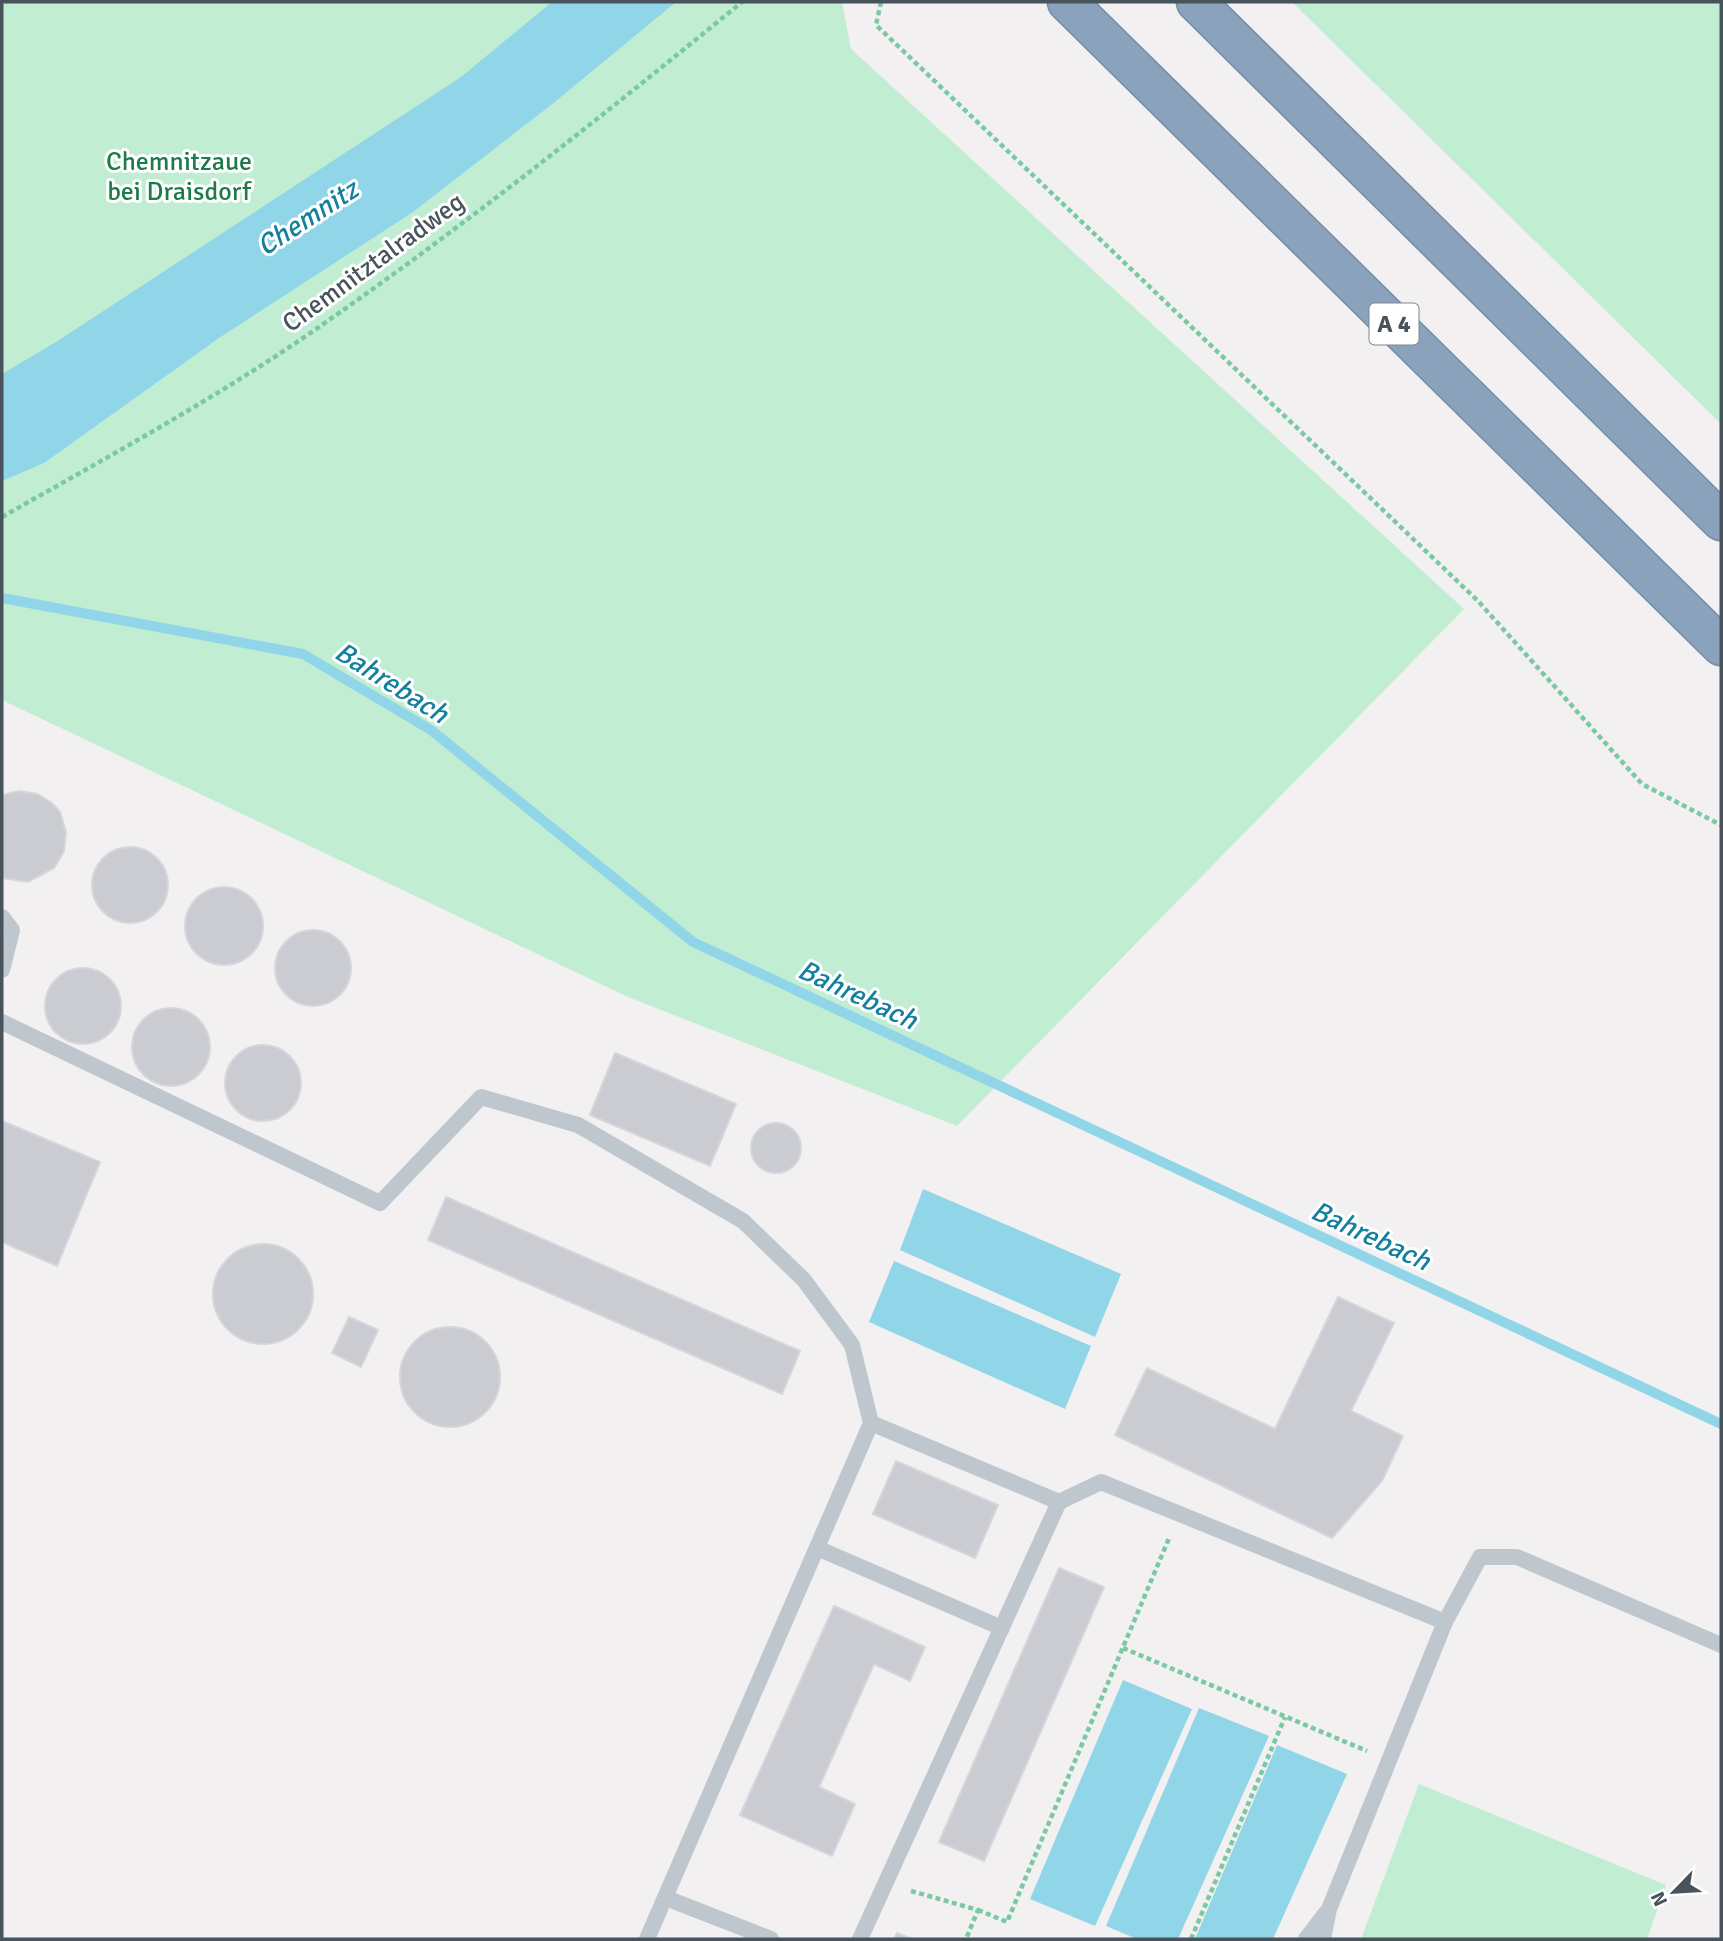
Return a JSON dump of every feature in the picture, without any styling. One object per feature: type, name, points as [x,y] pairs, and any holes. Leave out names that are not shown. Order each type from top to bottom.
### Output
[{"type":"highway","name":"A 4","points":[[1067,2],[1721,646]]},
{"type":"highway","points":[[1196,2],[1721,521]]},
{"type":"lane","points":[[2,917],[12,930],[2,970]]},
{"type":"lane","points":[[2,1022],[380,1203],[481,1097],[578,1125],[743,1221],[804,1280],[852,1345],[871,1423],[648,1939]]},
{"type":"lane","points":[[871,1423],[1059,1502]]},
{"type":"lane","points":[[860,1939],[1059,1502],[1101,1482],[1445,1622]]},
{"type":"lane","points":[[817,1548],[1002,1628]]},
{"type":"lane","points":[[1323,1939],[1329,1909],[1445,1622],[1480,1557],[1517,1557],[1721,1645]]},
{"type":"lane","points":[[666,1898],[771,1939]]},
{"type":"lane","points":[[1306,1939],[1329,1909]]},
{"type":"path","name":"Chemnitztalradweg","points":[[2,517],[132,443],[304,337],[552,158],[742,2]]},
{"type":"path","points":[[881,2],[876,25],[1478,601],[1642,784],[1721,825]]},
{"type":"path","points":[[886,1883],[978,1910],[1007,1922],[1179,1513]]},
{"type":"path","points":[[1123,1648],[1389,1761]]},
{"type":"path","points":[[1191,1939],[1284,1717]]},
{"type":"path","points":[[965,1939],[978,1910]]},
{"type":"green space","name":"Chemnitzaue bei Draisdorf","points":[[2,2],[842,2],[851,49],[1464,609],[957,1126],[628,997],[2,700]]},
{"type":"green space","points":[[1292,2],[1721,2],[1721,424]]},
{"type":"green space","points":[[1419,1784],[1666,1885],[1647,1939],[1361,1939]]},
{"type":"water","name":"Chemnitz","points":[[552,2],[676,2],[551,105],[413,212],[219,338],[44,463],[2,481],[2,374],[56,342],[461,77]]},
{"type":"water","points":[[923,1189],[1121,1274],[1095,1337],[900,1250]]},
{"type":"water","points":[[894,1261],[1091,1346],[1065,1409],[869,1322]]},
{"type":"water","points":[[1123,1680],[1192,1709],[1095,1926],[1030,1899]]},
{"type":"water","points":[[1199,1708],[1269,1736],[1178,1939],[1137,1939],[1106,1926]]},
{"type":"water","points":[[1277,1745],[1347,1774],[1273,1939],[1195,1939]]},
{"type":"building","points":[[19,791],[37,794],[52,803],[60,812],[66,832],[64,851],[54,868],[28,882],[2,878],[2,795]]},
{"type":"building","points":[[138,847],[151,853],[162,864],[168,877],[166,900],[151,917],[138,923],[122,923],[109,917],[94,900],[92,877],[98,864],[115,849]]},
{"type":"building","points":[[224,887],[239,890],[251,899],[260,911],[263,926],[260,941],[251,953],[239,962],[224,965],[209,962],[197,953],[188,941],[185,926],[188,911],[197,899],[209,890]]},
{"type":"building","points":[[321,930],[334,936],[345,947],[351,960],[349,983],[334,1000],[321,1006],[305,1006],[292,1000],[277,983],[275,960],[281,947],[298,932]]},
{"type":"building","points":[[91,968],[104,974],[115,985],[121,998],[119,1021],[104,1038],[91,1044],[75,1044],[62,1038],[47,1021],[45,998],[51,985],[68,970]]},
{"type":"building","points":[[171,1008],[186,1011],[198,1020],[207,1032],[210,1047],[207,1062],[198,1074],[186,1083],[171,1086],[156,1083],[144,1074],[135,1062],[132,1047],[135,1032],[144,1020],[156,1011]]},
{"type":"building","points":[[271,1045],[284,1051],[295,1062],[301,1075],[299,1098],[284,1115],[271,1121],[255,1121],[242,1115],[227,1098],[225,1075],[231,1062],[248,1047]]},
{"type":"building","points":[[615,1053],[736,1104],[710,1166],[590,1115]]},
{"type":"building","points":[[2,1121],[100,1162],[57,1266],[2,1242]]},
{"type":"building","points":[[776,1123],[794,1130],[801,1148],[794,1166],[776,1173],[758,1166],[751,1148],[758,1130]]},
{"type":"building","points":[[446,1197],[800,1351],[782,1394],[428,1240]]},
{"type":"building","points":[[263,1244],[291,1252],[305,1266],[313,1294],[305,1322],[291,1336],[263,1344],[235,1336],[221,1322],[213,1294],[221,1266],[235,1252]]},
{"type":"building","points":[[1338,1297],[1394,1323],[1351,1411],[1403,1436],[1382,1481],[1332,1538],[1115,1435],[1147,1368],[1275,1429]]},
{"type":"building","points":[[349,1317],[378,1330],[361,1367],[332,1353]]},
{"type":"building","points":[[450,1327],[478,1335],[492,1349],[500,1377],[492,1405],[478,1419],[450,1427],[422,1419],[408,1405],[400,1377],[408,1349],[422,1335]]},
{"type":"building","points":[[896,1461],[998,1505],[975,1558],[873,1514]]},
{"type":"building","points":[[1059,1568],[1104,1587],[984,1861],[939,1842]]},
{"type":"building","points":[[834,1606],[925,1647],[910,1681],[874,1664],[819,1787],[855,1804],[832,1856],[740,1815]]},
{"type":"building","points":[[897,1933],[912,1939],[894,1939]]},
{"type":"waterway","name":"Bahrebach","points":[[2,598],[303,654],[431,730],[693,942],[1721,1424]]}]
